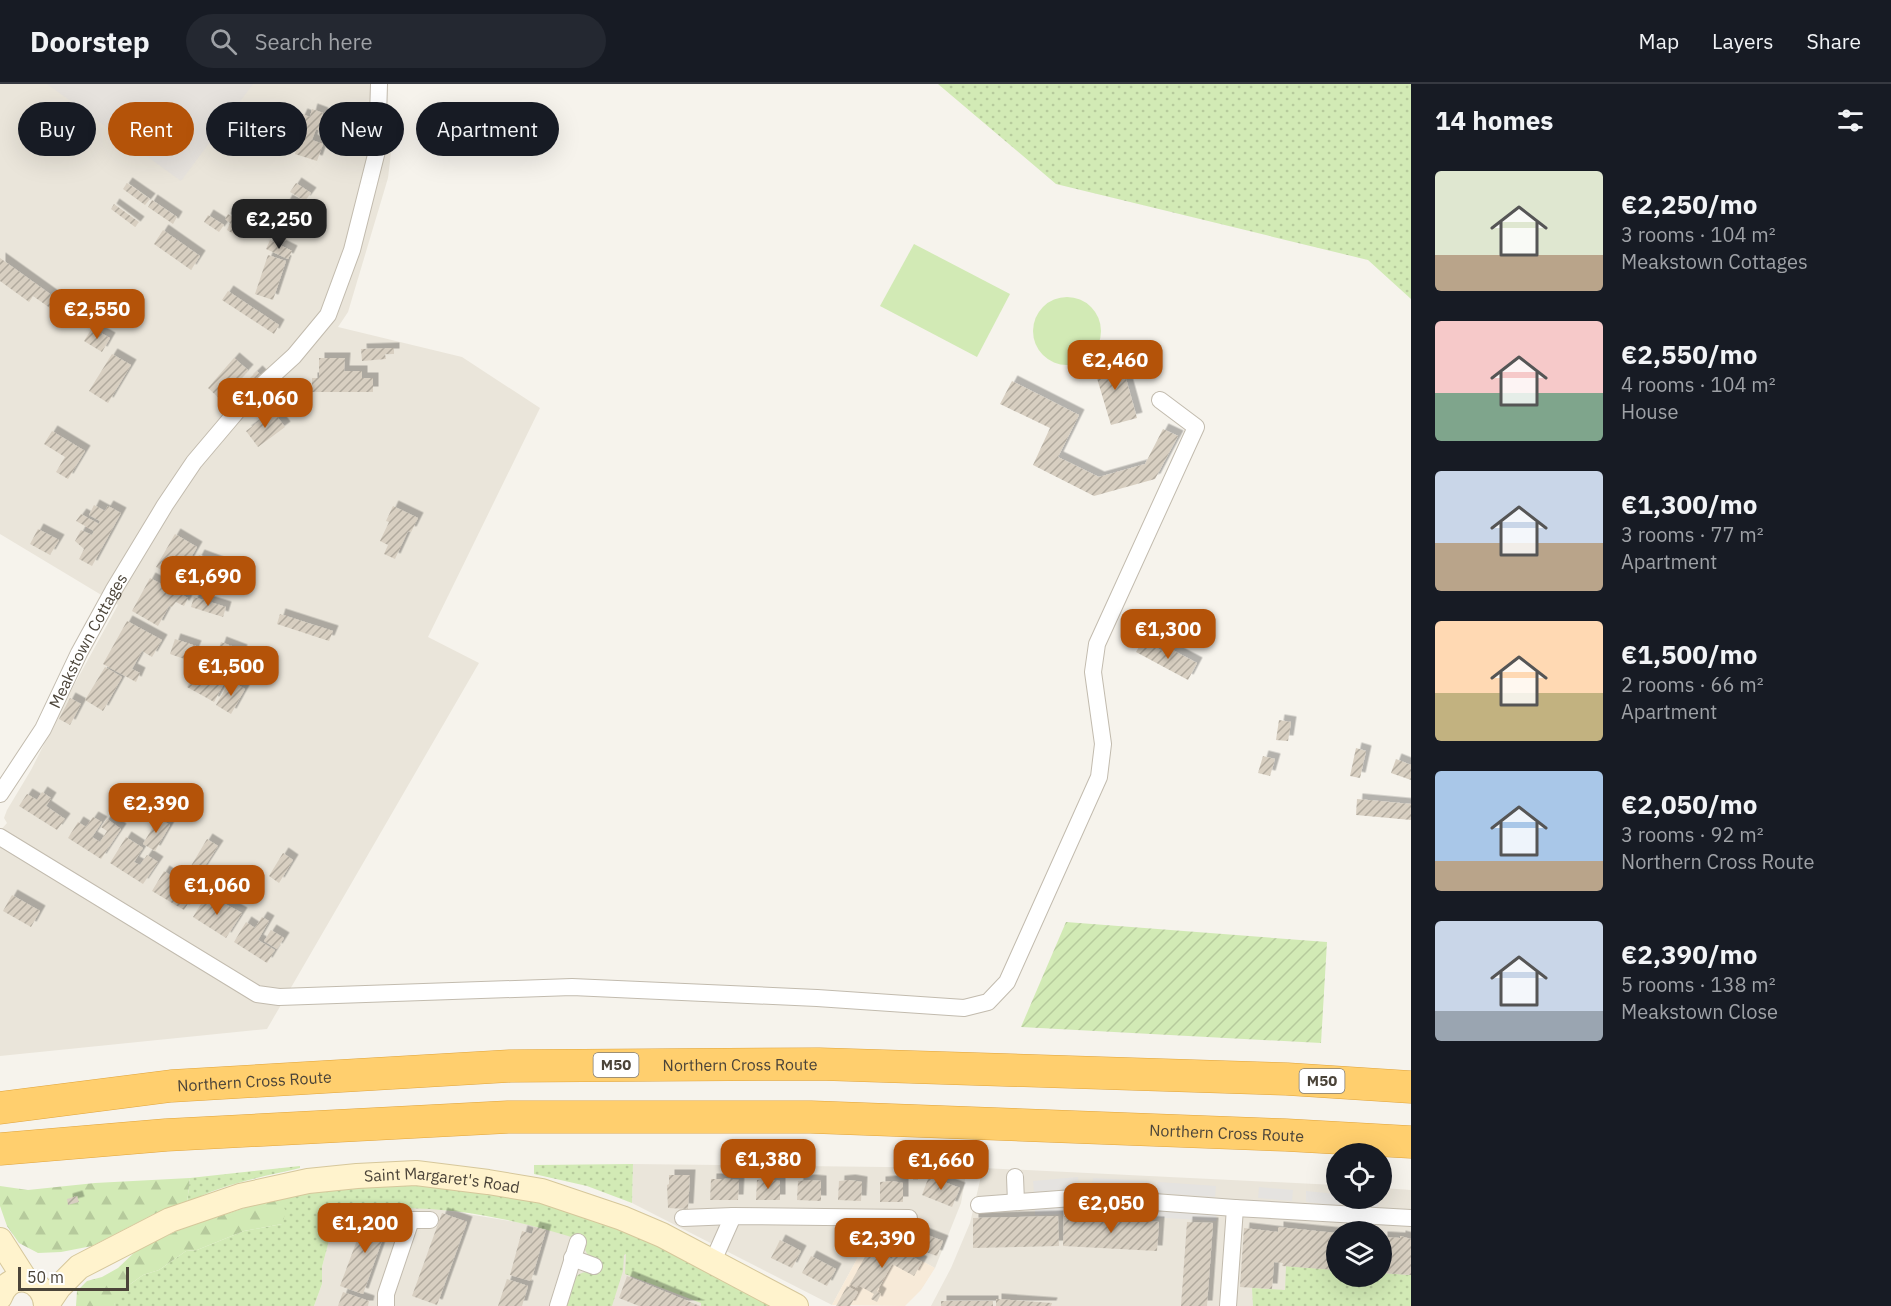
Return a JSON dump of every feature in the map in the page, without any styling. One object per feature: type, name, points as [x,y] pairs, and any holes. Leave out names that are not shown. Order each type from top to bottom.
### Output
[{"type":"highway","name":"Northern Cross Route","points":[[0,1108],[171,1086],[510,1066],[819,1064],[1287,1078],[1411,1087]]},
{"type":"highway","name":"Northern Cross Route","points":[[0,1149],[166,1135],[508,1117],[811,1117],[1411,1142]]},
{"type":"main road","name":"Saint Margaret's Road","points":[[0,1293],[10,1283],[55,1276],[79,1267],[170,1220],[240,1196],[308,1181],[416,1173],[542,1191],[622,1218],[663,1235],[796,1306]]},
{"type":"main road","points":[[0,1240],[28,1280],[43,1291],[46,1306]]},
{"type":"main road","name":"Saint Margaret's Road","points":[[46,1306],[59,1287],[79,1267]]},
{"type":"street","name":"Meakstown Cottages","points":[[0,794],[43,729],[79,654],[113,591],[194,462],[249,397],[294,356],[328,315],[352,250],[377,151],[379,84]]},
{"type":"street","points":[[0,837],[257,994],[290,997],[572,987],[817,998],[964,1008],[988,1002],[1007,981],[1099,777],[1103,744],[1093,672],[1097,644],[1196,427],[1160,400]]},
{"type":"street","points":[[1015,1177],[1016,1202]]},
{"type":"street","points":[[979,1205],[1086,1197],[1411,1218]]},
{"type":"street","points":[[1228,1306],[1235,1208]]},
{"type":"street","points":[[390,1215],[411,1220],[430,1220]]},
{"type":"street","points":[[713,1261],[733,1216]]},
{"type":"street","points":[[683,1218],[733,1216],[909,1218]]},
{"type":"street","points":[[386,1306],[386,1294],[411,1220]]},
{"type":"street","points":[[558,1306],[578,1242]]},
{"type":"street","points":[[572,1258],[594,1266]]},
{"type":"shaded area","points":[[0,84],[375,84],[383,102],[319,102],[319,156],[391,156],[388,178],[348,312],[338,327],[462,357],[540,408],[428,637],[479,663],[267,1029],[0,1056],[0,831],[7,823],[4,818],[7,810],[31,770],[118,605],[0,534]]},
{"type":"shaded area","points":[[47,84],[253,84],[240,102],[206,102],[206,147],[181,181],[146,156],[194,156],[194,102],[108,102],[108,128],[96,119],[96,102],[72,102]]},
{"type":"shaded area","points":[[633,1164],[967,1168],[961,1203],[935,1268],[871,1233],[832,1305],[632,1203]]},
{"type":"shaded area","points":[[983,1168],[1326,1185],[1326,1209],[1392,1209],[1392,1189],[1411,1190],[1411,1306],[931,1306],[951,1268],[970,1223]]},
{"type":"shaded area","points":[[1078,1177],[1079,1188],[1034,1192],[1033,1181]]},
{"type":"shaded area","points":[[1093,1178],[1150,1181],[1149,1192],[1092,1189]]},
{"type":"shaded area","points":[[1158,1182],[1216,1186],[1215,1197],[1157,1193]]},
{"type":"shaded area","points":[[1259,1187],[1293,1190],[1292,1201],[1258,1198]]},
{"type":"shaded area","points":[[1306,1191],[1326,1193],[1326,1204],[1306,1202]]},
{"type":"shaded area","points":[[1079,1204],[1111,1205],[1111,1216],[1079,1215]]},
{"type":"shaded area","points":[[1075,1205],[1075,1214],[1035,1215],[1035,1206]]},
{"type":"shaded area","points":[[1116,1205],[1217,1212],[1216,1221],[1115,1215]]},
{"type":"shaded area","points":[[370,1208],[431,1208],[534,1225],[628,1254],[742,1306],[314,1306],[322,1284],[322,1267],[336,1213]]},
{"type":"shaded area","points":[[871,1233],[935,1268],[921,1290],[905,1306],[832,1305]]},
{"type":"green space","points":[[938,84],[1411,84],[1411,299],[1368,260],[1056,184]]},
{"type":"green space","points":[[914,244],[1010,294],[977,357],[880,306]]},
{"type":"green space","points":[[1074,297],[1086,303],[1095,312],[1101,324],[1099,344],[1091,355],[1074,365],[1060,365],[1043,355],[1035,344],[1033,324],[1043,307],[1054,299]]},
{"type":"green space","points":[[1066,922],[1327,942],[1321,1043],[1021,1027]]},
{"type":"green space","points":[[633,1164],[632,1203],[587,1186],[534,1174],[534,1165]]},
{"type":"green space","points":[[300,1166],[300,1168],[228,1186],[187,1203],[190,1178]]},
{"type":"green space","points":[[190,1178],[187,1203],[156,1213],[92,1246],[61,1252],[38,1253],[19,1243],[7,1226],[0,1206],[0,1186],[28,1190],[95,1183]]},
{"type":"green space","points":[[393,1184],[441,1186],[543,1201],[629,1231],[775,1306],[701,1306],[701,1303],[625,1274],[626,1254],[612,1306],[565,1306],[573,1280],[586,1272],[589,1257],[585,1250],[587,1242],[494,1217],[432,1209],[400,1208],[336,1214],[322,1267],[322,1284],[314,1306],[114,1306],[115,1299],[129,1285],[143,1275],[159,1270],[186,1251],[197,1250],[244,1231],[282,1224],[272,1199],[331,1189]]},
{"type":"green space","points":[[272,1199],[280,1201],[286,1211],[282,1224],[244,1231],[197,1250],[186,1251],[159,1270],[143,1275],[129,1285],[116,1299],[114,1306],[76,1306],[77,1291],[87,1281],[102,1277],[118,1268],[137,1250],[183,1228]]},
{"type":"green space","points":[[1286,1266],[1326,1269],[1326,1287],[1392,1287],[1392,1274],[1411,1275],[1411,1306],[1253,1306],[1252,1288],[1285,1290]]},
{"type":"building","points":[[312,109],[319,112],[319,130],[316,129],[312,140],[319,143],[317,161],[301,156],[307,156],[307,116],[310,117]]},
{"type":"building","points":[[127,183],[150,199],[145,205],[123,189]]},
{"type":"building","points":[[296,183],[311,193],[305,201],[290,192]]},
{"type":"building","points":[[152,200],[177,217],[173,224],[148,207]]},
{"type":"building","points":[[287,200],[303,208],[285,241],[269,232],[271,229],[263,225],[271,209],[280,213]]},
{"type":"building","points":[[114,204],[139,222],[135,227],[111,209]]},
{"type":"building","points":[[228,214],[244,224],[237,236],[227,230],[230,223],[225,219]]},
{"type":"building","points":[[208,215],[224,225],[219,232],[204,222]]},
{"type":"building","points":[[163,230],[200,256],[191,270],[154,244]]},
{"type":"building","points":[[270,240],[292,251],[288,259],[266,249]]},
{"type":"building","points":[[268,255],[286,261],[273,300],[255,294]]},
{"type":"building","points":[[0,258],[71,309],[64,318],[33,296],[29,302],[0,281]]},
{"type":"building","points":[[228,291],[279,325],[274,334],[222,300]]},
{"type":"building","points":[[92,328],[110,338],[102,352],[84,341]]},
{"type":"building","points":[[394,348],[394,354],[385,354],[386,359],[362,361],[361,349]]},
{"type":"building","points":[[112,354],[131,365],[108,403],[89,391]]},
{"type":"building","points":[[1120,357],[1137,418],[1111,425],[1093,365]]},
{"type":"building","points":[[234,358],[248,370],[221,400],[208,388]]},
{"type":"building","points":[[319,358],[345,358],[344,371],[362,371],[362,378],[373,378],[373,392],[312,392],[312,378],[319,378]]},
{"type":"building","points":[[257,371],[262,376],[253,385],[248,380]]},
{"type":"building","points":[[1012,381],[1079,415],[1058,457],[1099,477],[1145,464],[1163,429],[1178,436],[1155,479],[1094,496],[1033,465],[1050,428],[1000,404]]},
{"type":"building","points":[[279,398],[291,399],[291,409],[279,409]]},
{"type":"building","points":[[273,411],[285,427],[258,447],[246,431]]},
{"type":"building","points":[[52,431],[85,451],[68,479],[56,472],[65,457],[44,444]]},
{"type":"building","points":[[94,505],[105,511],[108,506],[121,513],[92,566],[79,559],[84,549],[75,541],[81,530],[92,535],[94,531],[76,521],[81,514],[99,524],[100,521],[89,515]]},
{"type":"building","points":[[393,506],[418,518],[411,532],[408,531],[395,559],[384,554],[388,545],[380,541],[389,522],[386,521]]},
{"type":"building","points":[[38,529],[59,540],[50,555],[30,544]]},
{"type":"building","points":[[175,534],[197,547],[188,563],[180,559],[171,575],[156,567]]},
{"type":"building","points":[[199,555],[229,566],[226,573],[196,561]]},
{"type":"building","points":[[150,578],[188,598],[184,606],[176,602],[172,607],[169,606],[158,626],[132,611]]},
{"type":"building","points":[[194,597],[226,607],[223,617],[191,607]]},
{"type":"building","points":[[280,614],[333,631],[329,641],[277,624]]},
{"type":"building","points":[[127,621],[162,640],[152,657],[142,651],[132,669],[140,673],[136,682],[103,664]]},
{"type":"building","points":[[175,639],[196,646],[190,661],[170,654]]},
{"type":"building","points":[[1143,640],[1164,652],[1167,647],[1197,663],[1188,680],[1136,652]]},
{"type":"building","points":[[221,642],[242,650],[238,661],[217,653]]},
{"type":"building","points":[[200,665],[226,680],[214,702],[187,687]]},
{"type":"building","points":[[105,667],[122,677],[103,711],[85,700]]},
{"type":"building","points":[[230,680],[245,689],[231,714],[216,705]]},
{"type":"building","points":[[70,698],[81,704],[70,725],[59,719]]},
{"type":"building","points":[[1279,720],[1291,722],[1288,741],[1276,740]]},
{"type":"building","points":[[1356,748],[1366,751],[1360,778],[1350,776]]},
{"type":"building","points":[[1263,756],[1275,759],[1270,776],[1258,773]]},
{"type":"building","points":[[1396,759],[1411,765],[1411,780],[1391,773]]},
{"type":"building","points":[[42,792],[51,798],[46,806],[65,819],[57,830],[19,806],[27,794],[37,800]]},
{"type":"building","points":[[1357,799],[1411,804],[1411,820],[1356,815]]},
{"type":"building","points":[[93,817],[102,822],[92,837],[100,842],[107,831],[101,827],[107,819],[121,829],[101,859],[68,838],[78,822],[86,827]]},
{"type":"building","points":[[158,818],[170,825],[155,851],[143,844]]},
{"type":"building","points":[[126,837],[143,848],[134,862],[140,865],[147,855],[158,862],[143,884],[110,863]]},
{"type":"building","points":[[207,839],[218,846],[201,872],[191,866]]},
{"type":"building","points":[[283,853],[293,860],[279,883],[269,876]]},
{"type":"building","points":[[164,871],[180,881],[186,871],[202,881],[184,910],[152,891]]},
{"type":"building","points":[[207,894],[242,913],[226,938],[193,917]]},
{"type":"building","points":[[12,895],[40,911],[31,927],[3,911]]},
{"type":"building","points":[[262,917],[269,921],[258,940],[275,950],[267,963],[234,942],[246,922],[255,928]]},
{"type":"building","points":[[271,930],[284,938],[277,949],[264,941]]},
{"type":"building","points":[[913,1170],[919,1170],[918,1180],[913,1180]]},
{"type":"building","points":[[669,1175],[690,1175],[688,1209],[668,1208]]},
{"type":"building","points":[[929,1176],[960,1188],[952,1207],[922,1195]]},
{"type":"building","points":[[711,1179],[739,1180],[738,1200],[710,1200]]},
{"type":"building","points":[[757,1180],[780,1181],[780,1200],[756,1200]]},
{"type":"building","points":[[798,1181],[821,1181],[821,1201],[797,1200]]},
{"type":"building","points":[[839,1181],[862,1182],[861,1201],[838,1200]]},
{"type":"building","points":[[880,1182],[903,1183],[903,1202],[880,1202]]},
{"type":"building","points":[[77,1196],[79,1202],[68,1205],[67,1199]]},
{"type":"building","points":[[367,1213],[389,1221],[363,1294],[340,1286]]},
{"type":"building","points":[[442,1213],[467,1222],[437,1305],[412,1296]]},
{"type":"building","points":[[1058,1216],[1059,1246],[973,1248],[973,1218]]},
{"type":"building","points":[[1064,1216],[1159,1222],[1157,1251],[1063,1246]]},
{"type":"building","points":[[1187,1222],[1213,1223],[1207,1306],[1181,1306]]},
{"type":"building","points":[[534,1227],[546,1230],[531,1281],[510,1275],[522,1231],[532,1234]]},
{"type":"building","points":[[1278,1227],[1326,1232],[1326,1269],[1282,1266],[1283,1263],[1274,1262],[1272,1289],[1240,1287],[1244,1228],[1278,1232]]},
{"type":"building","points":[[920,1232],[943,1241],[937,1256],[914,1248]]},
{"type":"building","points":[[1400,1236],[1411,1239],[1411,1275],[1392,1274],[1392,1238],[1400,1238]]},
{"type":"building","points":[[780,1240],[801,1251],[792,1268],[771,1258]]},
{"type":"building","points":[[872,1244],[881,1248],[879,1252],[892,1259],[898,1249],[922,1262],[914,1276],[892,1264],[877,1291],[881,1294],[877,1302],[871,1299],[874,1294],[858,1285],[857,1288],[850,1284]]},
{"type":"building","points":[[811,1256],[836,1269],[827,1286],[802,1273]]},
{"type":"building","points":[[627,1276],[700,1306],[639,1306],[619,1298]]},
{"type":"building","points":[[507,1279],[528,1286],[522,1306],[498,1306]]},
{"type":"building","points":[[847,1286],[858,1292],[850,1306],[836,1306]]},
{"type":"building","points":[[343,1292],[369,1301],[368,1306],[338,1306]]},
{"type":"building","points":[[996,1299],[1052,1303],[1051,1306],[996,1306]]},
{"type":"building","points":[[941,1301],[993,1301],[993,1306],[941,1306]]}]
